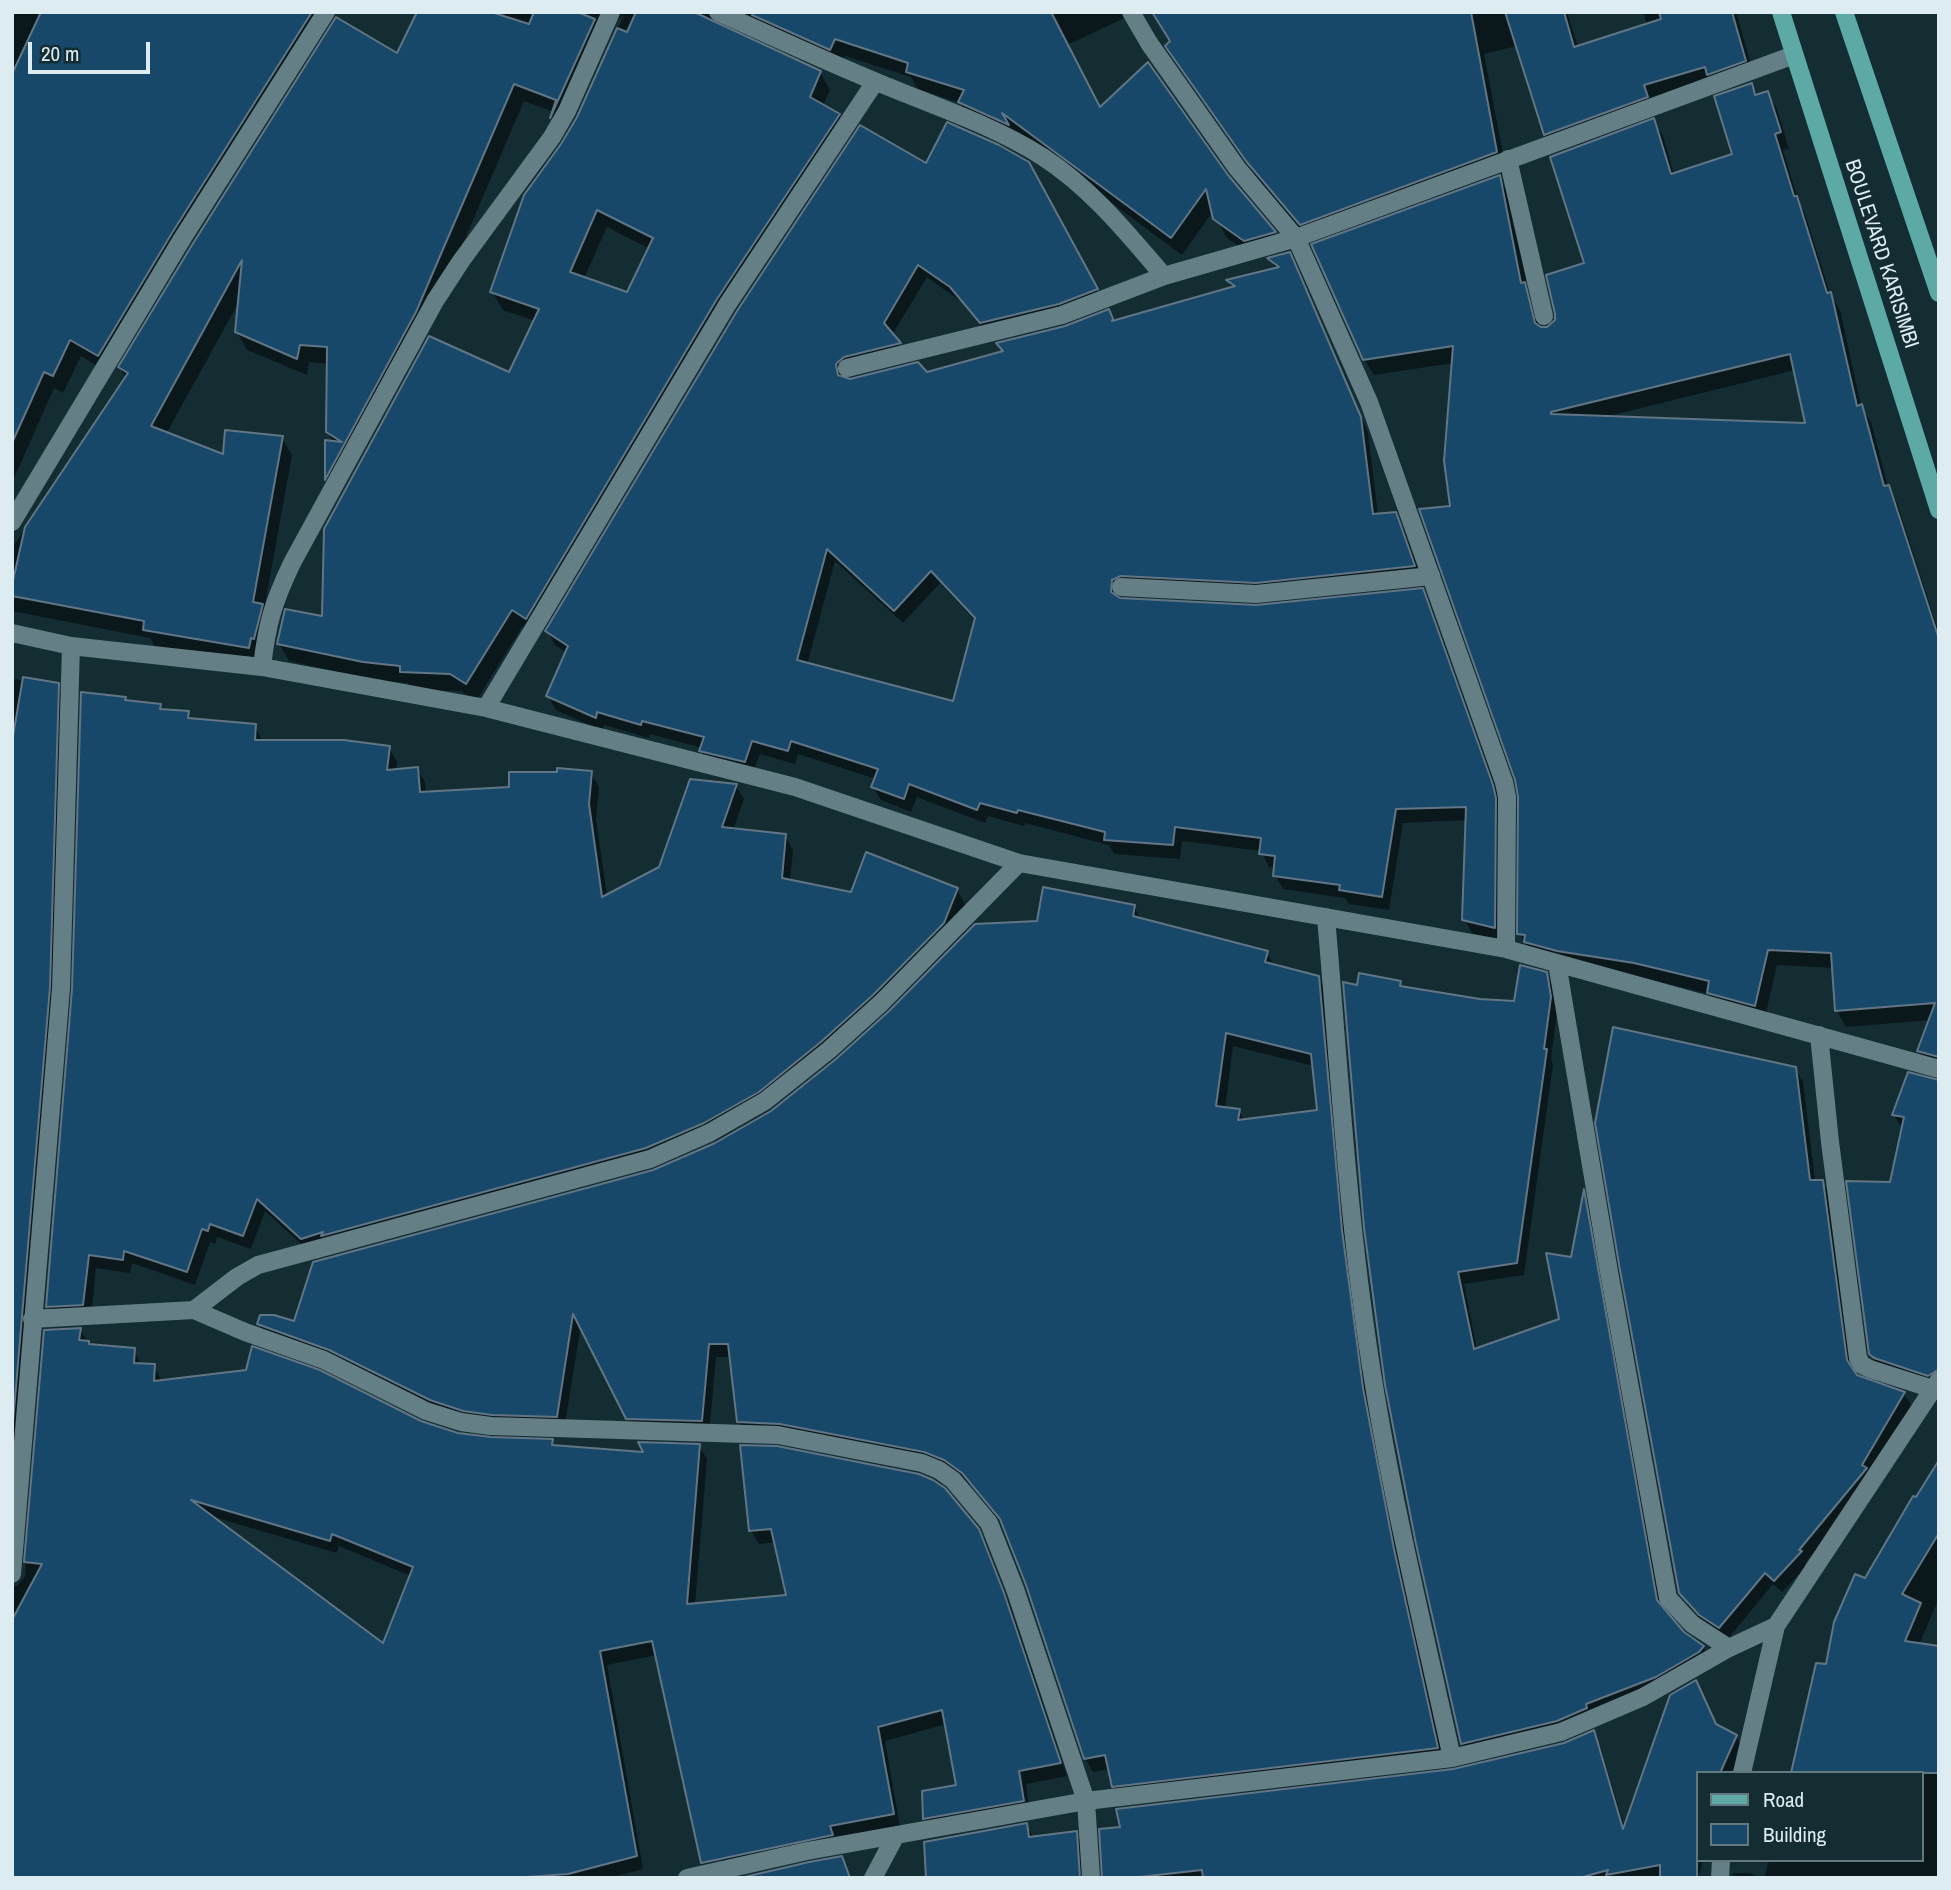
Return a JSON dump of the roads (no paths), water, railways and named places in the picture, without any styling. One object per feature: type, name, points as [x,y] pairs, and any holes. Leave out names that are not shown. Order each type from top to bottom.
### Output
[{"type":"main road","name":"BOULEVARD KARISIMBI","points":[[1781,12],[1939,510]]},
{"type":"main road","points":[[1844,12],[1939,293]]},
{"type":"street","points":[[12,522],[182,239],[326,12]]},
{"type":"street","points":[[262,667],[266,628],[275,598],[292,564],[435,300],[568,111],[611,12]]},
{"type":"street","points":[[718,12],[875,82],[1002,133],[1044,158],[1081,186],[1113,216],[1164,276]]},
{"type":"street","points":[[1131,12],[1149,43],[1237,168],[1296,238],[1369,402],[1504,782],[1507,797],[1506,949]]},
{"type":"street","points":[[847,368],[1062,315],[1164,276],[1296,238],[1794,55]]},
{"type":"street","points":[[486,708],[727,305],[875,82]]},
{"type":"street","points":[[1508,159],[1545,316]]},
{"type":"street","points":[[1121,587],[1256,594],[1431,576]]},
{"type":"street","points":[[12,633],[71,646],[262,667],[486,708],[795,788],[1019,863],[1506,949],[1939,1069]]},
{"type":"street","points":[[12,1574],[61,988],[71,646]]},
{"type":"street","points":[[194,1310],[237,1277],[258,1265],[650,1159],[709,1133],[765,1101],[829,1050],[881,1003],[1019,863]]},
{"type":"street","points":[[1326,917],[1348,1176],[1366,1331],[1385,1455],[1452,1758]]},
{"type":"street","points":[[1557,962],[1668,1598],[1692,1624],[1729,1648]]},
{"type":"street","points":[[1742,1771],[1776,1626],[1936,1384],[1870,1369],[1862,1365],[1858,1358],[1819,1035]]},
{"type":"street","points":[[32,1319],[194,1310],[245,1332],[324,1360],[426,1411],[461,1422],[491,1426],[778,1435],[922,1463],[939,1469],[953,1480],[989,1522],[1015,1589],[1086,1801],[1091,1878]]},
{"type":"street","points":[[687,1878],[807,1851],[1086,1801],[1452,1758],[1561,1732],[1643,1697],[1729,1648],[1776,1626]]},
{"type":"street","points":[[873,1878],[895,1835]]}]
